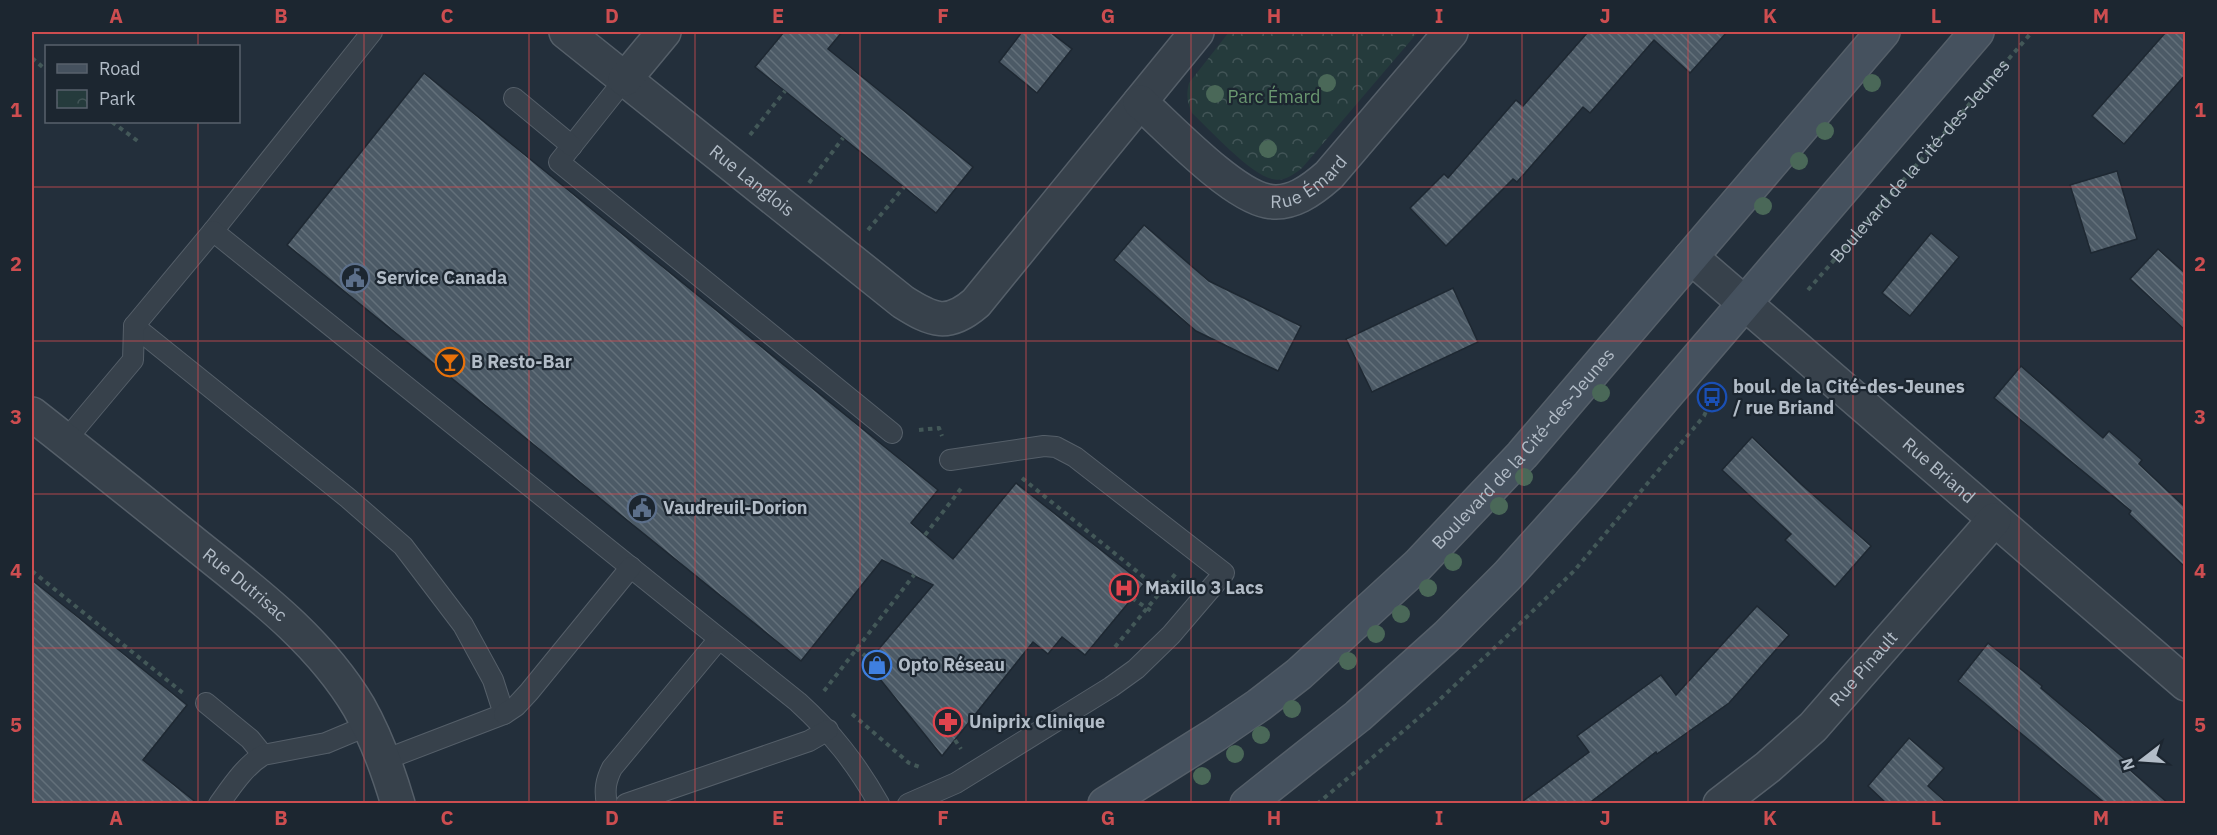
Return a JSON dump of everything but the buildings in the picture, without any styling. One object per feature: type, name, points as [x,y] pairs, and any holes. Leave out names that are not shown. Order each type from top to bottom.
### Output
[{"type":"main road","name":"Boulevard de la Cité-des-Jeunes","points":[[1105,804],[1259,705],[1299,674],[1380,602],[1454,528],[1522,455],[1883,32]]},
{"type":"main road","points":[[1247,804],[1320,748],[1383,694],[1447,636],[1507,576],[1589,485],[1977,32]]},
{"type":"street","name":"Rue Langlois","points":[[566,32],[903,302],[919,313],[944,320],[956,318],[976,303],[1140,102]]},
{"type":"street","points":[[625,79],[664,32]]},
{"type":"street","points":[[1140,102],[1197,32]]},
{"type":"street","name":"Rue Émard","points":[[1140,102],[1224,178],[1240,189],[1267,201],[1290,200],[1310,191],[1329,175],[1450,32]]},
{"type":"street","name":"Rue Briand","points":[[1691,257],[2186,684]]},
{"type":"street","name":"Rue Dutrisac","points":[[32,414],[237,578],[311,644],[344,685],[369,725],[384,760],[398,804]]},
{"type":"street","name":"Rue Pinault","points":[[1720,804],[1777,760],[1813,727],[1994,520]]},
{"type":"lane","points":[[65,441],[133,360],[134,326],[372,32]]},
{"type":"lane","points":[[625,79],[559,162],[892,433]]},
{"type":"lane","points":[[514,98],[572,146]]},
{"type":"lane","points":[[213,231],[798,702],[828,730],[863,776],[879,804]]},
{"type":"lane","points":[[134,326],[348,498],[403,546],[463,625],[493,680],[504,714]]},
{"type":"lane","points":[[908,804],[956,783],[1011,751],[1136,669],[1172,635],[1224,573],[1075,457],[1056,447],[950,460]]},
{"type":"lane","points":[[384,760],[504,714],[516,706],[631,567]]},
{"type":"lane","points":[[608,804],[606,786],[612,768],[719,639]]},
{"type":"lane","points":[[197,700],[250,739],[263,754]]},
{"type":"lane","points":[[219,804],[244,771],[263,754],[326,743],[369,725]]},
{"type":"lane","points":[[626,804],[809,741],[828,730]]},
{"type":"path","name":"Boulevard de la Cité-des-Jeunes","points":[[1808,290],[2032,32]]},
{"type":"path","points":[[32,58],[45,69]]},
{"type":"path","points":[[744,142],[785,91]]},
{"type":"path","points":[[113,123],[139,142]]},
{"type":"path","points":[[803,190],[843,138]]},
{"type":"path","points":[[862,237],[904,187]]},
{"type":"path","points":[[892,433],[939,428],[950,460]]},
{"type":"path","points":[[1021,478],[1161,591]]},
{"type":"path","points":[[925,535],[965,483],[955,485]]},
{"type":"path","points":[[32,571],[197,700]]},
{"type":"path","points":[[1113,650],[1178,571]]},
{"type":"path","points":[[824,690],[914,575]]},
{"type":"path","points":[[1132,598],[1147,608]]},
{"type":"path","points":[[856,648],[870,660]]},
{"type":"path","points":[[816,683],[833,698]]},
{"type":"path","points":[[850,712],[909,763],[925,769]]},
{"type":"green space","name":"Parc Émard","points":[[1229,32],[1418,32],[1302,168],[1288,177],[1276,180],[1263,175],[1242,160],[1192,113],[1189,105],[1187,95],[1189,83]]},
{"type":"place","name":"Service Canada","points":[[355,278]]},
{"type":"place","name":"B Resto-Bar","points":[[450,362]]},
{"type":"place","name":"boul. de la Cité-des-Jeunes / rue Briand","points":[[1712,397]]},
{"type":"place","name":"Vaudreuil-Dorion","points":[[642,508]]},
{"type":"place","name":"Maxillo 3 Lacs","points":[[1124,588]]},
{"type":"place","name":"Opto Réseau","points":[[877,665]]},
{"type":"place","name":"Uniprix Clinique","points":[[948,722]]}]
